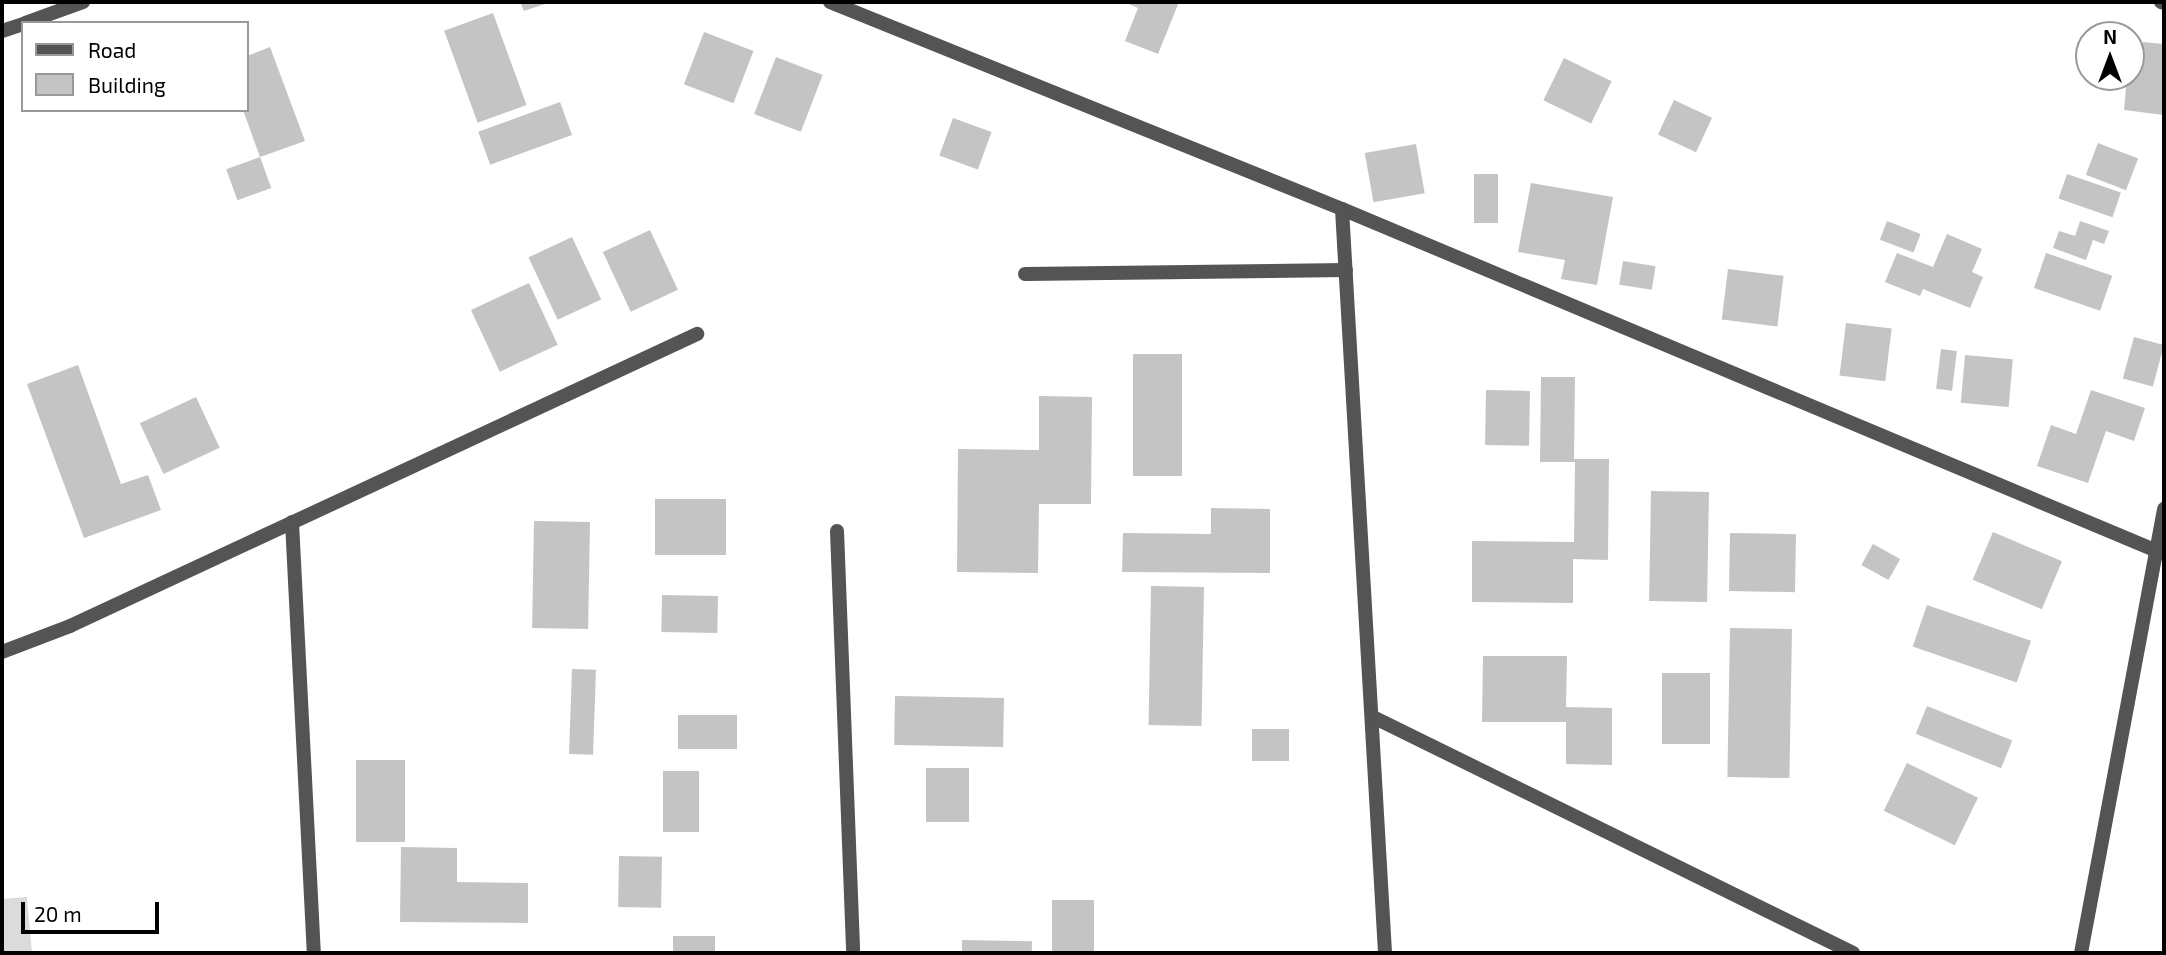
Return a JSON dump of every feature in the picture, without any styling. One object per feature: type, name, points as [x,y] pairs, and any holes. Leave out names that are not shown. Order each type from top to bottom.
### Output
[{"type":"street","points":[[30,21],[83,2]]},
{"type":"street","points":[[830,2],[1342,209],[2160,552]]},
{"type":"street","points":[[2,31],[21,24]]},
{"type":"street","points":[[1342,209],[1375,718],[1385,953]]},
{"type":"street","points":[[1025,274],[1346,270]]},
{"type":"street","points":[[2,652],[292,522],[698,334]]},
{"type":"street","points":[[2081,953],[2160,552],[2164,509]]},
{"type":"street","points":[[292,522],[314,953]]},
{"type":"street","points":[[837,531],[853,953]]},
{"type":"street","points":[[1375,718],[1853,953]]},
{"type":"shaded area","points":[[27,897],[32,953],[2,953],[2,899]]},
{"type":"building","points":[[520,2],[551,2],[524,11]]},
{"type":"building","points":[[1124,2],[1179,2],[1158,54],[1125,41],[1138,8]]},
{"type":"building","points":[[493,13],[527,105],[478,123],[444,31]]},
{"type":"building","points":[[704,32],[753,51],[733,103],[684,84]]},
{"type":"building","points":[[2145,42],[2164,44],[2164,115],[2124,110],[2126,91],[2145,91]]},
{"type":"building","points":[[270,47],[305,141],[260,157],[244,112],[248,112],[248,56]]},
{"type":"building","points":[[776,57],[823,75],[801,132],[754,114]]},
{"type":"building","points":[[1564,58],[1612,81],[1591,123],[1543,100]]},
{"type":"building","points":[[1674,100],[1712,118],[1696,152],[1658,134]]},
{"type":"building","points":[[560,102],[572,135],[490,165],[478,132]]},
{"type":"building","points":[[953,118],[992,132],[978,170],[939,156]]},
{"type":"building","points":[[2098,143],[2138,158],[2126,190],[2086,175]]},
{"type":"building","points":[[1416,144],[1425,193],[1373,202],[1365,153]]},
{"type":"building","points":[[260,157],[271,188],[237,200],[226,169]]},
{"type":"building","points":[[1474,174],[1498,174],[1498,223],[1474,223]]},
{"type":"building","points":[[2067,174],[2121,193],[2112,217],[2059,199]]},
{"type":"building","points":[[1531,183],[1613,197],[1597,285],[1561,279],[1565,260],[1518,252]]},
{"type":"building","points":[[1887,221],[1921,234],[1913,253],[1880,240]]},
{"type":"building","points":[[2080,221],[2109,231],[2104,244],[2093,240],[2086,260],[2053,248],[2059,231],[2075,236]]},
{"type":"building","points":[[650,230],[678,290],[631,312],[603,252]]},
{"type":"building","points":[[1947,234],[1982,249],[1972,272],[1983,277],[1970,308],[1923,289],[1920,296],[1885,282],[1897,253],[1933,267]]},
{"type":"building","points":[[572,237],[601,300],[558,320],[528,257]]},
{"type":"building","points":[[2046,253],[2112,276],[2100,311],[2034,288]]},
{"type":"building","points":[[1623,261],[1656,266],[1652,290],[1619,285]]},
{"type":"building","points":[[1728,269],[1784,276],[1777,326],[1722,320]]},
{"type":"building","points":[[529,283],[558,345],[500,372],[471,310]]},
{"type":"building","points":[[1846,323],[1892,329],[1885,381],[1840,376]]},
{"type":"building","points":[[2134,337],[2164,345],[2153,387],[2123,379]]},
{"type":"building","points":[[1941,349],[1957,351],[1952,391],[1936,389]]},
{"type":"building","points":[[1133,354],[1182,354],[1182,476],[1133,476]]},
{"type":"building","points":[[1965,355],[2013,359],[2009,407],[1961,403]]},
{"type":"building","points":[[78,365],[121,484],[148,475],[161,510],[84,538],[27,384]]},
{"type":"building","points":[[1541,377],[1575,377],[1574,459],[1609,459],[1608,560],[1573,559],[1573,603],[1472,602],[1472,541],[1574,542],[1575,462],[1540,462]]},
{"type":"building","points":[[1486,390],[1530,391],[1529,446],[1485,445]]},
{"type":"building","points":[[2091,390],[2145,408],[2134,441],[2106,431],[2088,483],[2037,466],[2051,425],[2076,434]]},
{"type":"building","points":[[1039,396],[1092,397],[1091,504],[1039,504],[1038,573],[957,572],[958,449],[1039,450]]},
{"type":"building","points":[[196,397],[220,448],[163,474],[140,423]]},
{"type":"building","points":[[1651,491],[1709,492],[1707,602],[1649,601]]},
{"type":"building","points":[[655,499],[726,499],[726,555],[655,555]]},
{"type":"building","points":[[1211,508],[1270,509],[1270,573],[1122,572],[1123,533],[1211,534]]},
{"type":"building","points":[[534,521],[590,522],[588,629],[532,628]]},
{"type":"building","points":[[1993,532],[2062,561],[2042,609],[1973,580]]},
{"type":"building","points":[[1730,533],[1796,534],[1795,592],[1729,591]]},
{"type":"building","points":[[1873,544],[1900,559],[1888,580],[1861,565]]},
{"type":"building","points":[[1151,586],[1204,587],[1202,726],[1149,725]]},
{"type":"building","points":[[662,595],[718,596],[717,633],[661,632]]},
{"type":"building","points":[[1927,605],[2031,641],[2017,682],[1913,647]]},
{"type":"building","points":[[1730,628],[1792,629],[1789,778],[1727,777]]},
{"type":"building","points":[[1483,656],[1567,656],[1566,707],[1612,708],[1612,765],[1566,764],[1566,722],[1482,722]]},
{"type":"building","points":[[572,669],[596,670],[593,755],[569,754]]},
{"type":"building","points":[[1662,673],[1710,673],[1710,744],[1662,744]]},
{"type":"building","points":[[895,696],[1004,698],[1003,747],[894,745]]},
{"type":"building","points":[[1927,706],[2012,740],[2001,768],[1916,734]]},
{"type":"building","points":[[678,715],[737,715],[737,749],[678,749]]},
{"type":"building","points":[[1252,729],[1289,729],[1289,761],[1252,761]]},
{"type":"building","points":[[356,760],[405,760],[405,842],[356,842]]},
{"type":"building","points":[[1907,763],[1978,798],[1955,845],[1884,811]]},
{"type":"building","points":[[926,768],[969,768],[969,822],[926,822]]},
{"type":"building","points":[[663,771],[699,771],[699,832],[663,832]]},
{"type":"building","points":[[401,847],[457,848],[457,882],[528,883],[528,923],[400,922]]},
{"type":"building","points":[[619,856],[662,857],[661,908],[618,907]]},
{"type":"building","points":[[1052,900],[1094,900],[1094,953],[1052,953]]},
{"type":"building","points":[[673,936],[715,936],[715,953],[673,953]]},
{"type":"building","points":[[962,940],[1032,941],[1032,953],[962,953]]}]
